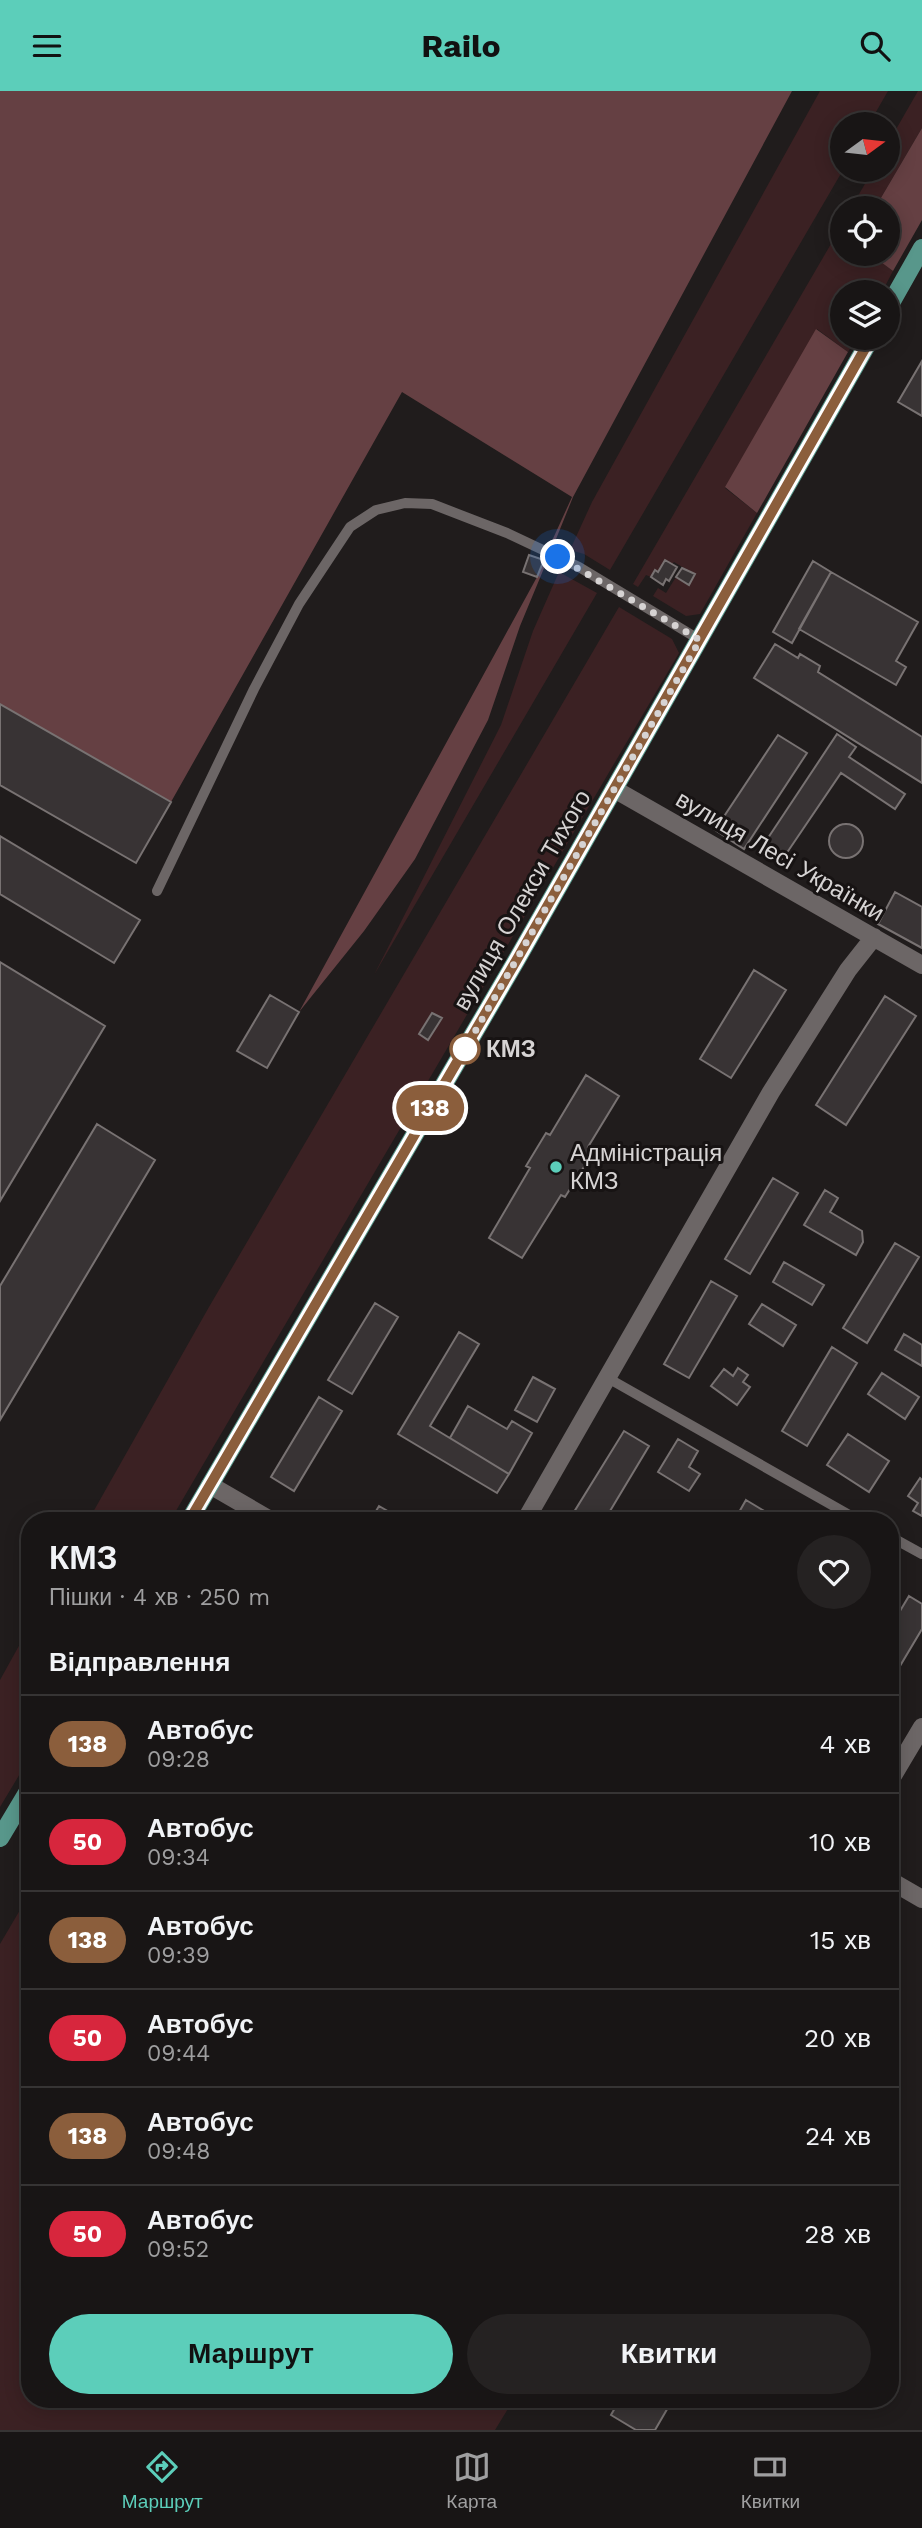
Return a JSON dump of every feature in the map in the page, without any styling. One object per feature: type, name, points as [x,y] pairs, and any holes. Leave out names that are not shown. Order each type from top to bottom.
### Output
[{"type":"main road","points":[[900,287],[922,248]]},
{"type":"main road","name":"вулиця Олекси Тихого","points":[[194,1512],[700,640],[864,350]]},
{"type":"main road","points":[[0,1838],[21,1804]]},
{"type":"street","name":"вулиця Лесі Українки","points":[[614,789],[922,965]]},
{"type":"street","points":[[530,1512],[771,1092],[848,970],[874,937]]},
{"type":"street","points":[[210,1485],[256,1512]]},
{"type":"street","points":[[899,1766],[922,1727]]},
{"type":"street","points":[[899,1886],[922,1899]]},
{"type":"lane","points":[[157,891],[254,689],[299,604],[350,527],[376,510],[405,502],[432,503],[579,567],[700,640]]},
{"type":"lane","points":[[606,1377],[844,1512]]},
{"type":"lane","points":[[899,1541],[922,1553]]},
{"type":"shaded area","points":[[0,91],[792,91],[573,497],[554,544],[551,543],[572,497],[402,392],[171,802],[0,704]]},
{"type":"shaded area","points":[[820,91],[888,91],[876,112],[830,112],[830,182],[836,182],[610,570],[584,554],[570,550],[592,502]]},
{"type":"shaded area","points":[[918,91],[922,91],[922,128],[900,165],[900,122]]},
{"type":"shaded area","points":[[922,128],[922,220],[900,259],[900,196],[882,196],[890,182],[900,182],[900,165]]},
{"type":"shaded area","points":[[866,182],[890,182],[882,196],[858,196]]},
{"type":"shaded area","points":[[830,246],[830,266],[886,266],[893,271],[888,280],[830,280],[830,339],[817,329],[725,488],[757,513],[700,614],[686,616],[653,596],[658,588],[666,593],[676,577],[688,584],[694,574],[674,562],[672,564],[665,560],[658,572],[655,571],[651,577],[646,575],[638,587],[633,584]]},
{"type":"shaded area","points":[[816,329],[830,339],[830,350],[848,352],[757,513],[725,487]]},
{"type":"shaded area","points":[[544,560],[547,561],[520,626],[488,720],[415,859],[364,931],[299,1012],[537,577]]},
{"type":"shaded area","points":[[559,572],[597,593],[374,975],[501,725],[533,631]]},
{"type":"shaded area","points":[[619,607],[672,639],[679,653],[175,1512],[93,1512],[209,1307]]},
{"type":"shaded area","points":[[21,1642],[21,1772],[0,1807],[0,1680]]},
{"type":"shaded area","points":[[21,1908],[21,2408],[508,2408],[495,2430],[0,2430],[0,1944]]},
{"type":"building","points":[[922,361],[922,416],[898,402]]},
{"type":"building","points":[[529,555],[544,560],[537,577],[523,572]]},
{"type":"building","points":[[665,560],[677,567],[669,581],[666,579],[663,585],[651,577],[655,570],[658,572]]},
{"type":"building","points":[[813,561],[831,572],[792,643],[773,632]]},
{"type":"building","points":[[682,568],[695,574],[689,585],[676,577]]},
{"type":"building","points":[[831,572],[918,622],[896,661],[906,667],[896,685],[799,629]]},
{"type":"building","points":[[775,644],[798,658],[800,654],[820,666],[818,672],[922,737],[922,783],[754,678]]},
{"type":"building","points":[[0,704],[171,802],[136,863],[0,785]]},
{"type":"building","points":[[837,734],[856,747],[849,757],[905,794],[895,809],[841,773],[780,863],[760,850]]},
{"type":"building","points":[[778,735],[807,753],[744,849],[715,830]]},
{"type":"building","points":[[846,824],[858,829],[863,841],[858,853],[846,858],[834,853],[829,841],[834,829]]},
{"type":"building","points":[[0,836],[140,920],[114,963],[0,894]]},
{"type":"building","points":[[895,892],[922,907],[922,948],[878,924]]},
{"type":"building","points":[[0,962],[105,1026],[0,1201]]},
{"type":"building","points":[[754,970],[786,990],[731,1078],[700,1059]]},
{"type":"building","points":[[270,995],[299,1012],[267,1068],[237,1051]]},
{"type":"building","points":[[885,996],[916,1016],[846,1125],[816,1105]]},
{"type":"building","points":[[432,1013],[442,1018],[428,1040],[419,1034]]},
{"type":"building","name":"Адміністрація КМЗ","points":[[586,1075],[619,1096],[588,1147],[594,1151],[565,1197],[561,1195],[522,1258],[489,1238],[530,1168],[526,1166],[546,1133],[550,1135]]},
{"type":"building","points":[[97,1124],[155,1160],[0,1420],[0,1286]]},
{"type":"building","points":[[773,1178],[798,1193],[750,1274],[725,1259]]},
{"type":"building","points":[[825,1190],[838,1198],[830,1212],[862,1231],[863,1242],[856,1255],[804,1225]]},
{"type":"building","points":[[895,1243],[919,1257],[867,1343],[843,1328]]},
{"type":"building","points":[[784,1262],[824,1285],[812,1305],[773,1282]]},
{"type":"building","points":[[711,1281],[737,1296],[689,1378],[664,1364]]},
{"type":"building","points":[[375,1303],[398,1317],[352,1394],[328,1380]]},
{"type":"building","points":[[762,1304],[796,1325],[783,1346],[749,1324]]},
{"type":"building","points":[[459,1332],[479,1344],[430,1426],[509,1474],[497,1493],[398,1434]]},
{"type":"building","points":[[904,1334],[922,1345],[922,1366],[895,1350]]},
{"type":"building","points":[[832,1347],[857,1363],[807,1446],[782,1431]]},
{"type":"building","points":[[738,1368],[748,1375],[743,1382],[750,1387],[737,1405],[711,1386],[724,1369],[733,1376]]},
{"type":"building","points":[[882,1373],[919,1397],[905,1419],[868,1394]]},
{"type":"building","points":[[533,1377],[555,1389],[537,1422],[515,1410]]},
{"type":"building","points":[[319,1397],[342,1411],[294,1491],[271,1477]]},
{"type":"building","points":[[468,1406],[507,1429],[512,1421],[532,1433],[509,1474],[450,1438]]},
{"type":"building","points":[[624,1431],[649,1446],[609,1512],[574,1512]]},
{"type":"building","points":[[848,1434],[889,1461],[869,1492],[827,1465]]},
{"type":"building","points":[[678,1439],[698,1451],[689,1467],[700,1474],[689,1491],[658,1472]]},
{"type":"building","points":[[920,1478],[922,1516],[913,1511],[918,1503],[908,1496]]},
{"type":"building","points":[[746,1500],[766,1512],[739,1512]]},
{"type":"building","points":[[379,1506],[389,1512],[375,1512]]},
{"type":"building","points":[[909,1596],[922,1604],[922,1629],[899,1668],[899,1613]]},
{"type":"building","points":[[615,2408],[668,2408],[655,2430],[636,2430],[611,2415]]},
{"type":"bus line","name":"138","points":[[194,1512],[516,961],[864,350]]},
{"type":"place","name":"КМЗ","points":[[465,1049]]},
{"type":"place","name":"Адміністрація КМЗ","points":[[556,1167]]},
{"type":"route","points":[[465,1049],[461,1056],[700,640],[558,557]]}]
